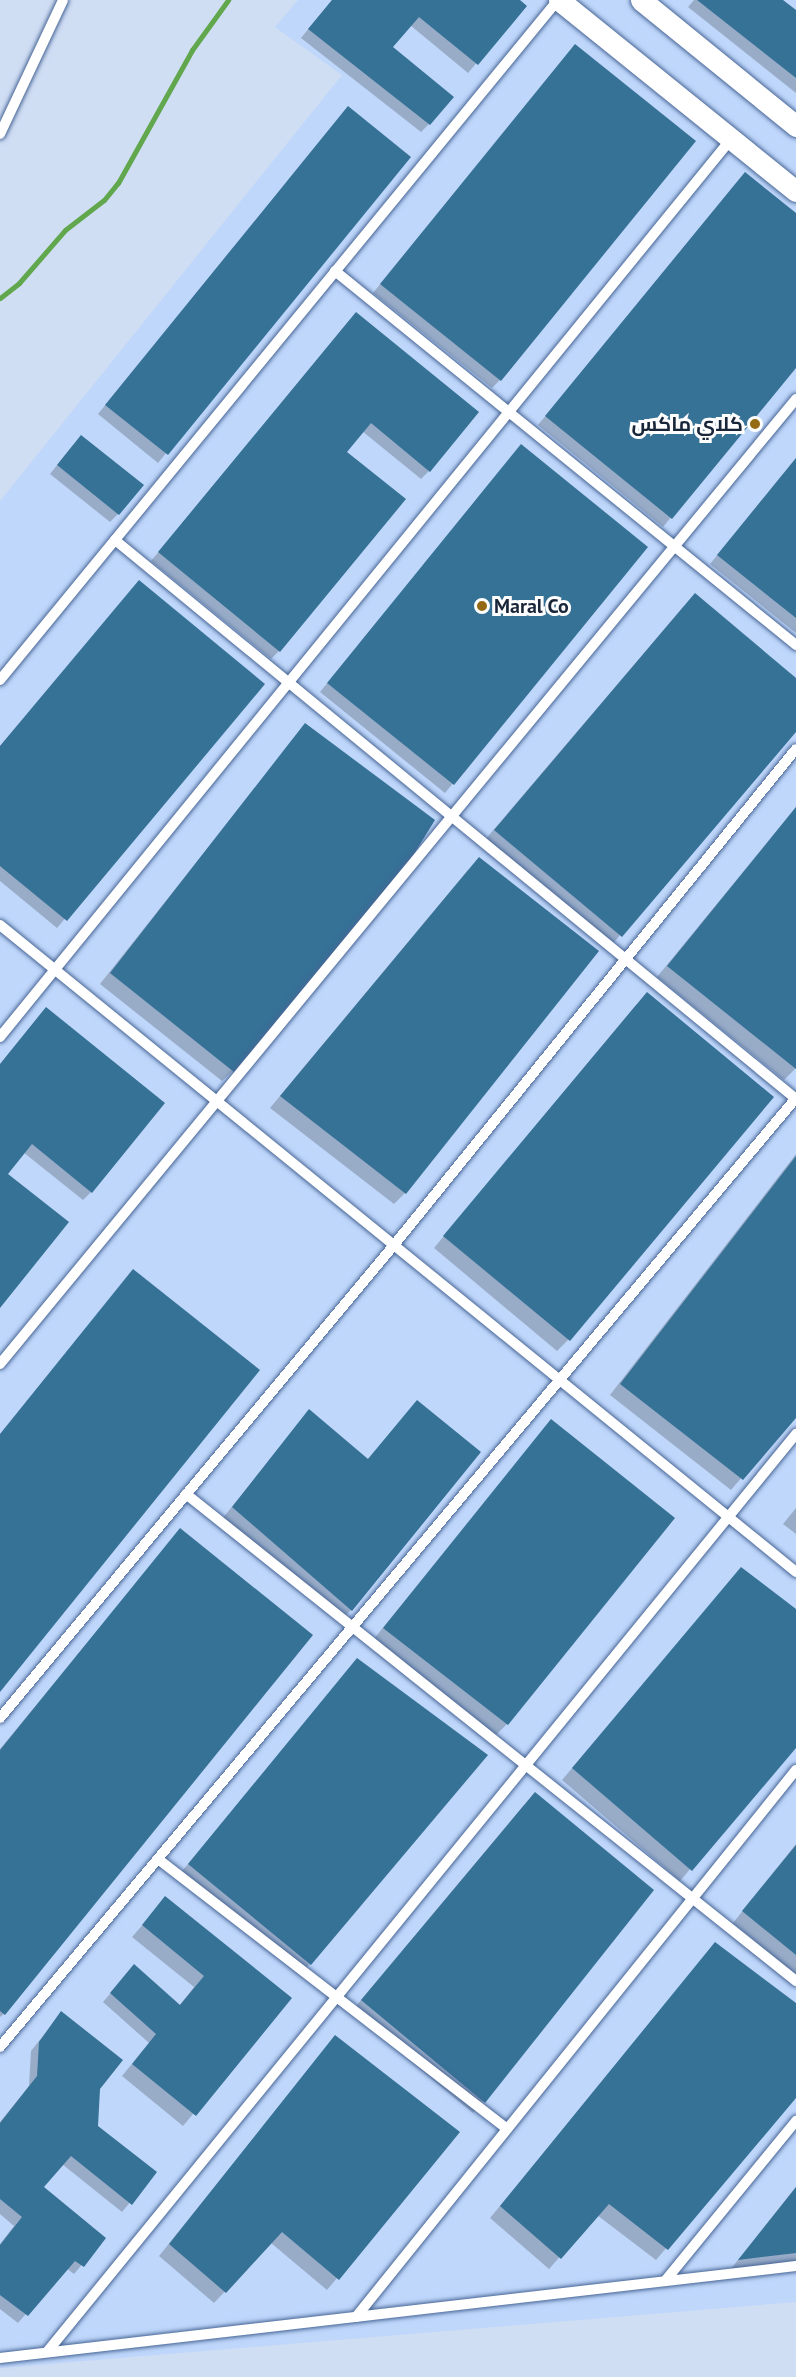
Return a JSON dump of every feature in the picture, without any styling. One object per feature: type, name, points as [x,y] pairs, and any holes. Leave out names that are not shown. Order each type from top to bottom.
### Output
[{"type":"street","points":[[558,0],[796,191]]},
{"type":"street","points":[[641,0],[796,126]]},
{"type":"lane","points":[[0,135],[63,0]]},
{"type":"lane","points":[[0,680],[558,0]]},
{"type":"lane","points":[[0,1037],[731,139]]},
{"type":"lane","points":[[335,271],[796,645]]},
{"type":"lane","points":[[0,1364],[219,1103],[796,399]]},
{"type":"lane","points":[[0,2047],[796,1098],[115,540]]},
{"type":"lane","points":[[0,1718],[394,1245],[796,749]]},
{"type":"lane","points":[[0,925],[796,1572]]},
{"type":"lane","points":[[47,2352],[796,1434]]},
{"type":"lane","points":[[186,1494],[796,1981]]},
{"type":"lane","points":[[356,2317],[796,1770]]},
{"type":"lane","points":[[158,1859],[507,2129]]},
{"type":"lane","points":[[665,2281],[796,2121]]},
{"type":"lane","points":[[0,2358],[796,2266]]},
{"type":"shaded area","points":[[298,0],[796,0],[796,2302],[0,2368],[0,501],[342,75],[275,27]]},
{"type":"building","points":[[332,0],[520,0],[527,6],[478,65],[419,17],[393,47],[454,97],[430,125],[308,29]]},
{"type":"building","points":[[697,0],[783,0],[796,10],[796,78]]},
{"type":"building","points":[[575,44],[696,141],[501,381],[380,284]]},
{"type":"building","points":[[348,106],[411,157],[168,455],[105,405]]},
{"type":"building","points":[[745,172],[796,213],[796,368],[672,519],[545,416]]},
{"type":"building","points":[[356,312],[479,412],[430,472],[371,423],[347,452],[406,499],[280,652],[158,552]]},
{"type":"building","points":[[81,435],[144,485],[119,515],[57,465]]},
{"type":"building","points":[[521,444],[648,547],[454,785],[327,683]]},
{"type":"building","points":[[796,458],[796,618],[717,555]]},
{"type":"building","points":[[139,580],[265,684],[67,921],[0,866],[0,746]]},
{"type":"building","points":[[695,593],[796,678],[796,732],[622,937],[494,830]]},
{"type":"building","points":[[305,723],[435,820],[411,859],[234,1072],[110,973]]},
{"type":"building","points":[[796,807],[796,1069],[667,966]]},
{"type":"building","points":[[479,857],[599,951],[406,1194],[280,1096]]},
{"type":"building","points":[[647,992],[774,1097],[570,1341],[443,1236]]},
{"type":"building","points":[[46,1007],[165,1103],[92,1193],[32,1144],[8,1174],[69,1222],[0,1308],[0,1064]]},
{"type":"building","points":[[796,1156],[796,1418],[743,1480],[620,1384]]},
{"type":"building","points":[[133,1269],[260,1370],[0,1692],[0,1434]]},
{"type":"building","points":[[417,1400],[481,1452],[352,1611],[232,1507],[309,1409],[368,1459]]},
{"type":"building","points":[[551,1419],[675,1518],[508,1725],[383,1628]]},
{"type":"building","points":[[180,1528],[313,1635],[5,2015],[0,2011],[0,1750]]},
{"type":"building","points":[[741,1567],[796,1609],[796,1748],[692,1871],[572,1768]]},
{"type":"building","points":[[357,1658],[488,1755],[311,1965],[188,1864]]},
{"type":"building","points":[[535,1792],[654,1890],[485,2103],[361,2000]]},
{"type":"building","points":[[796,1845],[796,1955],[742,1911]]},
{"type":"building","points":[[165,1896],[292,1998],[196,2116],[132,2064],[156,2034],[110,1993],[134,1964],[180,2005],[204,1976],[142,1925]]},
{"type":"building","points":[[715,1942],[796,2003],[796,2098],[668,2250],[609,2204],[561,2259],[500,2206]]},
{"type":"building","points":[[61,2011],[123,2060],[100,2089],[98,2126],[157,2172],[132,2205],[71,2156],[44,2187],[106,2238],[84,2267],[75,2261],[28,2316],[0,2295],[0,2245],[22,2217],[0,2199],[0,2123],[37,2076],[39,2042]]},
{"type":"building","points":[[335,2035],[460,2132],[339,2280],[282,2232],[226,2293],[169,2244]]},
{"type":"building","points":[[796,2187],[796,2253],[738,2260]]},
{"type":"waterway","points":[[0,298],[19,283],[65,230],[104,200],[118,183],[192,50],[228,0]]},
{"type":"place","name":"كلاي ماكس","points":[[755,424]]},
{"type":"place","name":"Maral Co","points":[[482,606]]}]
